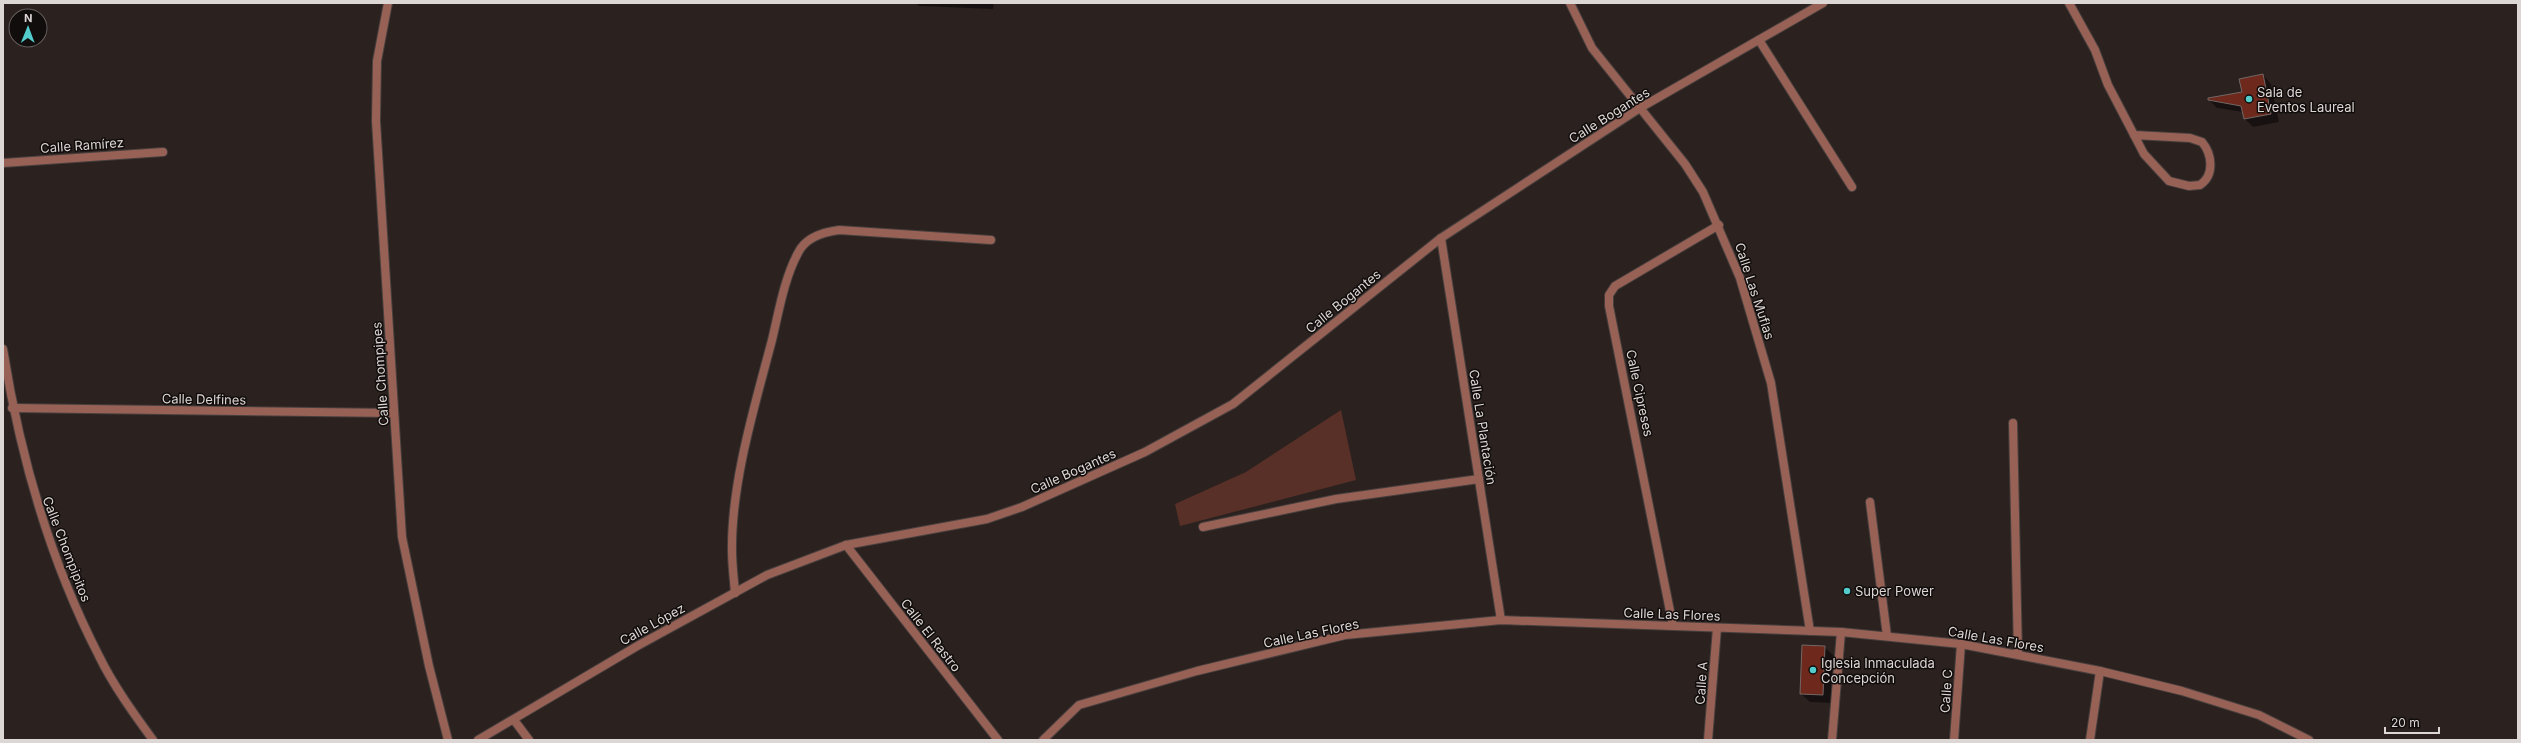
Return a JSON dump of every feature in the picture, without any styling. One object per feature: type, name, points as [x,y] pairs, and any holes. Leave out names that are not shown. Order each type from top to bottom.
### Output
[{"type":"street","name":"Calle Chompipes","points":[[388,3],[376,61],[376,121],[402,538],[429,666],[448,740]]},
{"type":"street","name":"Calle Las Muflas","points":[[1570,3],[1592,48],[1685,164],[1703,192],[1719,225],[1740,278],[1771,383],[1810,631]]},
{"type":"street","name":"Calle Bogantes","points":[[846,545],[987,519],[1022,507],[1145,452],[1233,404],[1441,238],[1640,108],[1823,3]]},
{"type":"street","points":[[2068,3],[2095,50],[2108,85],[2134,136],[2144,154],[2169,181],[2196,186],[2203,183],[2207,177],[2210,158],[2202,142],[2190,138],[2134,136]]},
{"type":"street","points":[[1759,40],[1852,187]]},
{"type":"street","name":"Calle Ramírez","points":[[3,163],[163,152]]},
{"type":"street","name":"Calle Cipreses","points":[[1673,626],[1609,306],[1609,294],[1615,286],[1719,225]]},
{"type":"street","points":[[735,593],[732,550],[738,491],[748,434],[787,282],[798,252],[810,240],[825,232],[838,230],[991,240]]},
{"type":"street","name":"Calle La Plantación","points":[[1441,238],[1501,620]]},
{"type":"street","name":"Calle Chompipitos","points":[[3,349],[12,408],[25,465],[63,578],[99,657],[153,740]]},
{"type":"street","name":"Calle Delfines","points":[[12,408],[394,413]]},
{"type":"street","points":[[2013,423],[2018,654]]},
{"type":"street","points":[[1203,527],[1336,499],[1479,479]]},
{"type":"street","points":[[1870,502],[1887,636]]},
{"type":"street","name":"Calle López","points":[[478,740],[639,645],[768,575],[846,545]]},
{"type":"street","name":"Calle El Rastro","points":[[846,545],[998,740]]},
{"type":"street","name":"Calle Las Flores","points":[[1043,740],[1079,705],[1197,671],[1346,635],[1501,620],[1841,632],[1961,644],[2100,671],[2182,691],[2259,715],[2309,740]]},
{"type":"street","name":"Calle A","points":[[1708,740],[1717,628]]},
{"type":"street","points":[[1832,740],[1841,632]]},
{"type":"street","name":"Calle C","points":[[1954,740],[1961,644]]},
{"type":"street","points":[[2090,740],[2100,671]]},
{"type":"street","points":[[514,720],[529,740]]},
{"type":"shaded area","points":[[1341,410],[1356,480],[1180,526],[1175,504],[1246,472]]},
{"type":"building","name":"Sala de Eventos Laureal","points":[[2263,74],[2271,114],[2244,119],[2241,106],[2208,100],[2208,98],[2242,92],[2239,79]]},
{"type":"building","name":"Iglesia Inmaculada Concepción","points":[[1802,645],[1825,646],[1823,695],[1800,694]]},
{"type":"place","name":"Sala de Eventos Laureal","points":[[2249,99]]},
{"type":"place","name":"Super Power","points":[[1847,591]]},
{"type":"place","name":"Iglesia Inmaculada Concepción","points":[[1813,670]]}]
